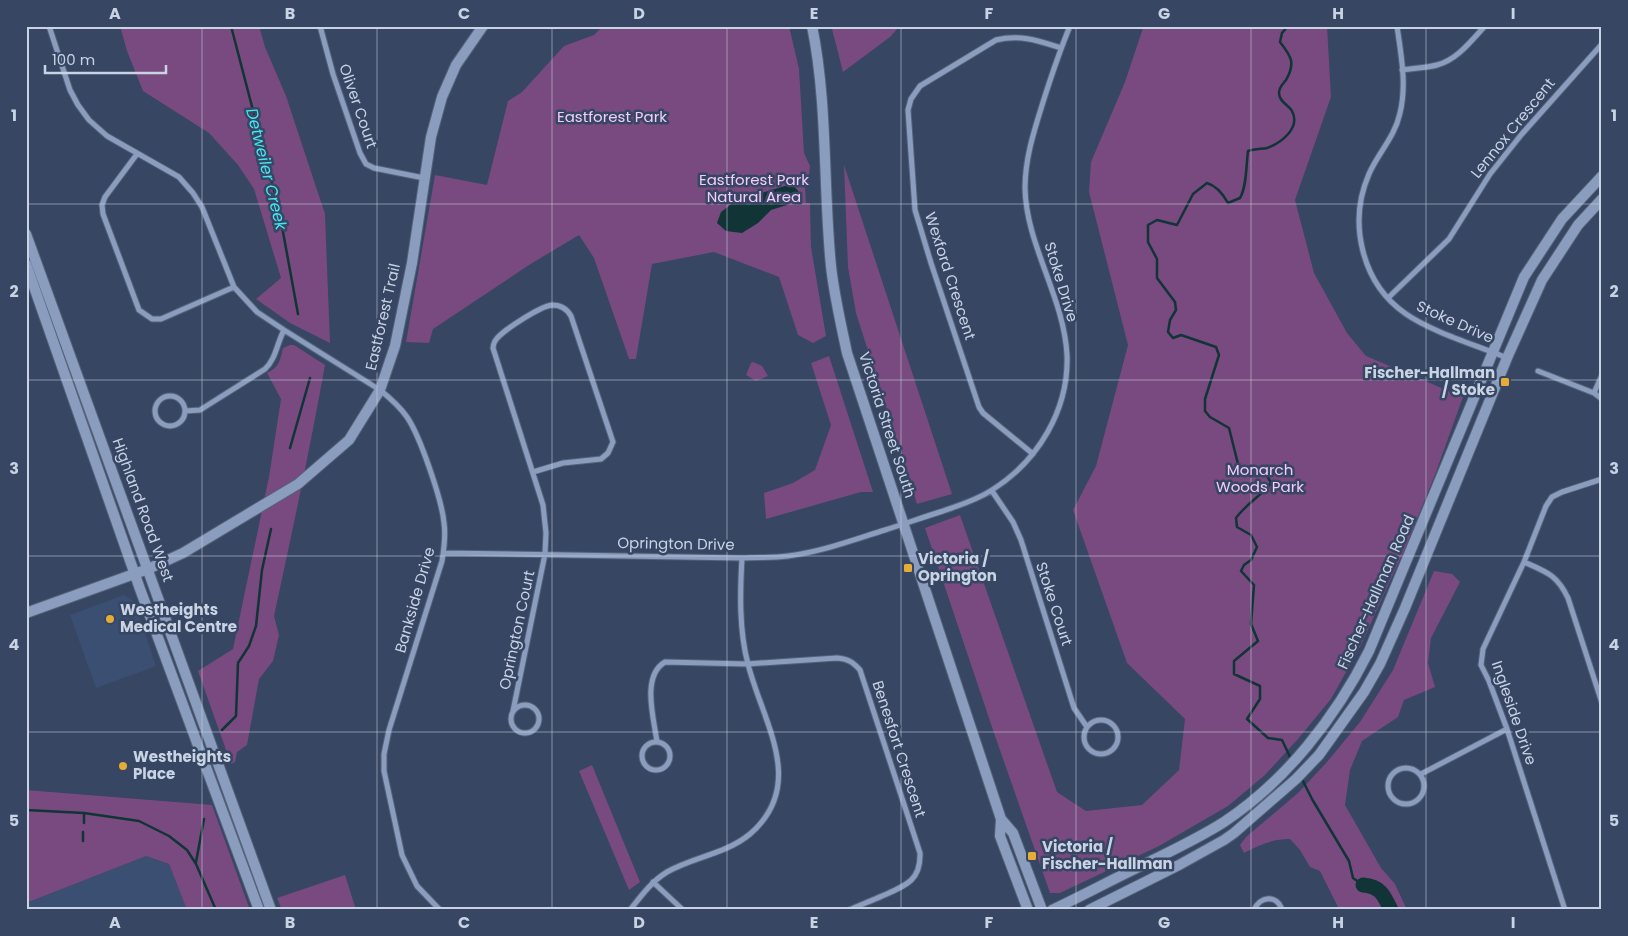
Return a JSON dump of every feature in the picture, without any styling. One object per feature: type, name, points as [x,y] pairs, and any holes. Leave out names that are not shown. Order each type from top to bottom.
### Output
[{"type":"main road","name":"Victoria Street South","points":[[812,26],[821,101],[831,267],[847,353],[1001,819],[1013,834],[1042,910]]},
{"type":"main road","name":"Eastforest Trail","points":[[26,613],[148,569],[183,553],[298,484],[349,440],[380,390],[395,346],[412,262],[431,137],[445,89],[456,65],[480,27]]},
{"type":"main road","name":"Fischer-Hallman Road","points":[[1052,910],[1224,821],[1275,780],[1311,741],[1338,706],[1369,651],[1524,277],[1562,218],[1602,176]]},
{"type":"main road","name":"Fischer-Hallman Road","points":[[1089,910],[1224,840],[1282,792],[1319,754],[1352,710],[1380,664],[1409,599],[1507,358],[1542,280],[1578,224],[1602,199]]},
{"type":"main road","name":"Highland Road West","points":[[26,234],[271,910]]},
{"type":"main road","name":"Highland Road West","points":[[26,264],[135,573],[259,910]]},
{"type":"main road","name":"Victoria Street South","points":[[1001,819],[1000,836],[1028,910]]},
{"type":"street","name":"Bankside Drive","points":[[49,26],[70,90],[78,105],[107,136],[179,177],[193,193],[202,207],[234,287],[258,312],[380,390],[407,417],[417,437],[442,508],[445,539],[442,562],[389,730],[384,754],[384,772],[402,855],[417,886],[440,910]]},
{"type":"street","name":"Oliver Court","points":[[320,26],[333,74],[360,153],[366,164],[374,168],[424,178]]},
{"type":"street","name":"Stoke Drive","points":[[904,524],[971,501],[992,491],[1017,472],[1034,454],[1043,440],[1054,422],[1061,403],[1066,377],[1067,356],[1059,309],[1030,224],[1025,189],[1028,153],[1061,48],[1070,26]]},
{"type":"street","name":"Stoke Drive","points":[[1397,26],[1404,92],[1400,115],[1391,138],[1375,162],[1366,182],[1361,200],[1359,220],[1360,243],[1368,268],[1379,288],[1405,314],[1431,327],[1507,358]]},
{"type":"street","points":[[1402,70],[1438,65],[1449,60],[1458,54],[1485,26]]},
{"type":"street","name":"Wexford Crescent","points":[[1034,454],[983,413],[979,407],[915,210],[908,110],[911,99],[920,86],[996,40],[1006,37],[1025,37],[1061,48]]},
{"type":"street","name":"Lennox Crescent","points":[[1388,298],[1450,239],[1490,174],[1532,121],[1602,44]]},
{"type":"street","points":[[138,154],[105,197],[102,205],[103,214],[138,310],[152,319],[160,319],[234,287]]},
{"type":"street","name":"Oprington Court","points":[[513,711],[523,705],[536,709],[539,715],[538,726],[530,733],[519,732],[511,722],[513,711],[545,554],[546,533],[543,504],[492,348],[495,340],[506,331],[543,307],[551,305],[568,311],[571,316],[612,442],[608,453],[600,459],[563,463],[533,472]]},
{"type":"street","points":[[185,411],[200,410],[265,369],[271,364],[284,330]]},
{"type":"street","points":[[1538,371],[1594,393],[1602,399]]},
{"type":"street","points":[[1594,393],[1602,375]]},
{"type":"street","points":[[169,396],[179,398],[185,411],[180,422],[170,426],[164,425],[158,420],[155,409],[161,398],[169,396]]},
{"type":"street","name":"Ingleside Drive","points":[[1565,910],[1507,729],[1481,665],[1483,649],[1524,562],[1546,506],[1552,497],[1562,492],[1602,478]]},
{"type":"street","name":"Stoke Court","points":[[992,491],[1021,540],[1074,708],[1087,727]]},
{"type":"street","name":"Oprington Drive","points":[[443,553],[742,558],[787,556],[814,552],[904,524]]},
{"type":"street","points":[[630,910],[653,882],[678,866],[726,848],[749,834],[767,814],[773,801],[779,773],[776,750],[747,664],[742,625],[742,558]]},
{"type":"street","points":[[1524,562],[1552,576],[1561,584],[1568,598],[1602,703]]},
{"type":"street","name":"Benesfort Crescent","points":[[657,742],[651,682],[656,668],[664,662],[747,664],[846,659],[853,663],[860,670],[920,853],[920,861],[917,873],[912,881],[904,887],[849,910]]},
{"type":"street","name":"Stoke Court","points":[[1101,719],[1113,724],[1118,732],[1116,746],[1109,753],[1103,754],[1092,751],[1084,741],[1087,727],[1092,722],[1101,719]]},
{"type":"street","points":[[1421,774],[1507,729]]},
{"type":"street","points":[[657,742],[666,746],[671,755],[667,766],[656,771],[645,765],[642,756],[644,748],[648,744],[657,742]]},
{"type":"street","points":[[1406,768],[1413,769],[1421,774],[1425,786],[1423,795],[1419,800],[1407,805],[1398,803],[1393,799],[1388,787],[1389,779],[1395,772],[1406,768]]},
{"type":"street","points":[[653,882],[683,910]]},
{"type":"street","points":[[1254,910],[1256,903],[1260,900],[1270,898],[1277,901],[1282,910]]},
{"type":"shaded area","points":[[792,184],[800,193],[787,205],[771,210],[758,223],[742,233],[726,231],[717,223],[721,212],[737,200]]},
{"type":"shaded area","points":[[124,595],[134,601],[156,666],[96,688],[70,615]]},
{"type":"shaded area","points":[[145,856],[169,864],[187,910],[26,910],[26,903]]},
{"type":"green space","points":[[120,26],[259,26],[265,47],[286,96],[325,214],[330,343],[290,323],[256,299],[281,278],[254,189],[238,165],[209,133],[143,91],[127,51]]},
{"type":"green space","name":"Eastforest Park","points":[[603,26],[789,26],[799,69],[804,153],[810,166],[808,184],[805,187],[806,203],[810,203],[811,247],[826,336],[813,343],[798,335],[779,277],[714,252],[652,264],[636,359],[629,359],[594,258],[579,235],[529,265],[433,329],[429,343],[406,342],[435,175],[487,185],[508,101],[522,92],[564,46],[594,35]]},
{"type":"green space","points":[[837,26],[900,26],[890,37],[843,72],[832,29]]},
{"type":"green space","name":"Monarch Woods Park","points":[[1145,26],[1327,26],[1331,97],[1295,200],[1314,273],[1347,333],[1366,356],[1463,397],[1436,472],[1406,546],[1361,645],[1331,699],[1298,739],[1265,775],[1228,806],[1159,846],[1060,893],[1050,893],[925,528],[960,515],[1057,792],[1086,811],[1142,805],[1179,770],[1185,719],[1127,663],[1073,510],[1096,466],[1128,345],[1089,192],[1091,162],[1125,82]]},
{"type":"green space","points":[[844,165],[952,494],[917,504],[856,313],[848,267]]},
{"type":"green space","points":[[294,345],[325,365],[274,616],[279,635],[273,661],[259,679],[247,745],[237,752],[235,762],[231,764],[198,671],[233,649],[269,477],[281,399],[267,373],[278,363],[283,348]]},
{"type":"green space","points":[[829,356],[873,492],[861,492],[766,519],[764,493],[793,483],[815,470],[831,425],[811,363]]},
{"type":"green space","points":[[753,362],[762,366],[768,376],[756,381],[746,375]]},
{"type":"green space","points":[[1434,571],[1452,574],[1460,582],[1431,638],[1428,663],[1435,687],[1404,700],[1398,717],[1362,741],[1350,770],[1345,805],[1381,868],[1395,884],[1407,910],[1331,910],[1338,907],[1320,871],[1310,867],[1300,850],[1290,839],[1266,843],[1244,853],[1240,845],[1246,837],[1298,793],[1360,722],[1393,670]]},
{"type":"green space","points":[[592,765],[640,882],[629,890],[579,771]]},
{"type":"green space","points":[[26,790],[212,805],[250,910],[187,910],[169,864],[146,856],[26,903]]},
{"type":"green space","points":[[345,875],[356,910],[282,910],[277,898]]},
{"type":"waterway","name":"Detweiler Creek","points":[[231,26],[279,210],[298,314]]},
{"type":"waterway","points":[[1288,26],[1282,33],[1280,42],[1291,60],[1291,69],[1280,87],[1279,96],[1292,111],[1294,117],[1292,129],[1283,139],[1272,146],[1248,151],[1245,182],[1240,198],[1228,203],[1214,186],[1207,183],[1193,194],[1177,225],[1157,220],[1148,225],[1148,242],[1157,259],[1157,278],[1175,302],[1176,310],[1170,320],[1168,332],[1173,338],[1181,335],[1216,347],[1219,355],[1205,399],[1205,411],[1210,417],[1229,428],[1239,468],[1265,472],[1271,483],[1236,518],[1237,527],[1251,535],[1257,547],[1251,560],[1244,565],[1241,571],[1254,585],[1251,624],[1258,641],[1234,661],[1234,674],[1260,686],[1260,699],[1247,719],[1268,738],[1282,740],[1291,759]]},
{"type":"waterway","name":"Detweiler Creek","points":[[290,448],[310,378]]},
{"type":"waterway","name":"Detweiler Creek","points":[[222,730],[236,716],[238,663],[249,646],[256,626],[262,570],[271,529]]},
{"type":"waterway","points":[[1301,777],[1349,861],[1353,878],[1363,885]]},
{"type":"waterway","points":[[26,810],[84,813],[139,821],[169,836],[187,850],[196,864],[216,910]]},
{"type":"waterway","points":[[84,813],[84,823]]},
{"type":"waterway","name":"Detweiler Creek","points":[[196,862],[204,819]]},
{"type":"waterway","points":[[83,832],[83,841]]},
{"type":"waterway","points":[[1363,885],[1374,887],[1381,892],[1391,910]]},
{"type":"place","name":"Fischer-Hallman / Stoke","points":[[1505,382]]},
{"type":"place","name":"Victoria / Oprington","points":[[908,568]]},
{"type":"place","name":"Westheights Medical Centre","points":[[110,619]]},
{"type":"place","name":"Westheights Place","points":[[123,766]]},
{"type":"place","name":"Victoria / Fischer-Hallman","points":[[1032,856]]},
{"type":"park label","name":"Eastforest Park Natural Area","points":[[754,188]]}]
